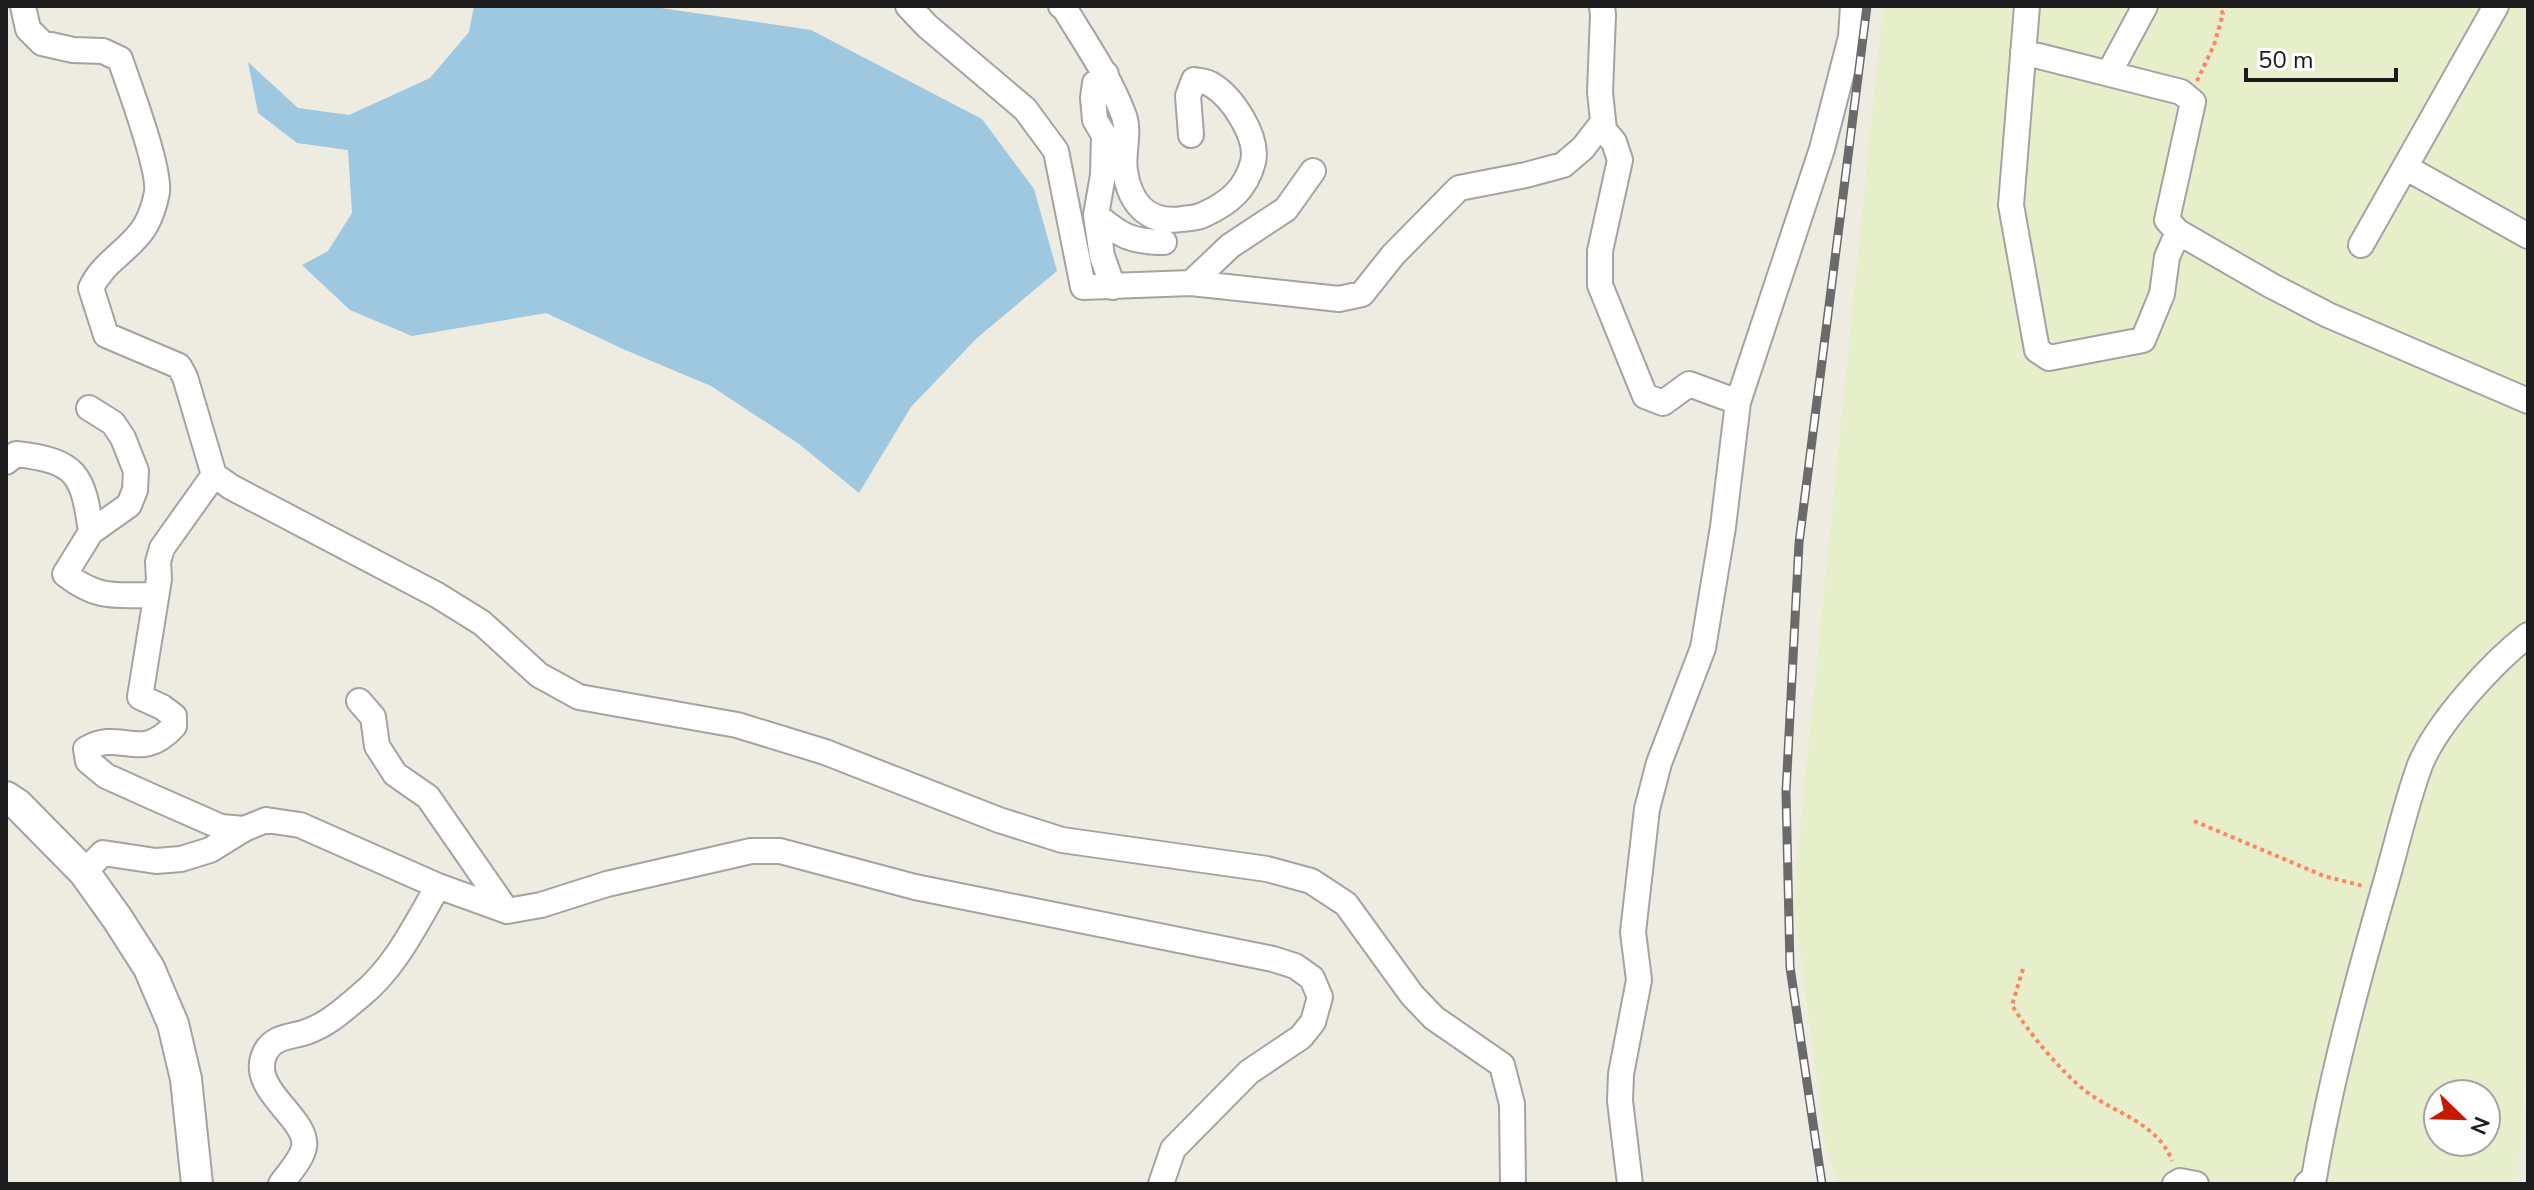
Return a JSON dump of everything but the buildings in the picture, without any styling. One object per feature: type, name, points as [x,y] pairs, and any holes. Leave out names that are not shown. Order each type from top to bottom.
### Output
[{"type":"street","points":[[23,6],[28,29],[42,43],[73,50],[103,51],[120,59],[137,108],[158,189],[149,218],[140,233],[97,274],[91,288],[106,335],[179,366],[214,475],[231,487],[437,595],[482,623],[539,675],[579,697],[737,725],[825,752],[999,820],[1062,840],[1267,869],[1311,881],[1346,904],[1412,995],[1434,1018],[1502,1065],[1512,1104],[1513,1184]]},
{"type":"street","points":[[908,6],[927,26],[1025,109],[1056,151],[1083,287],[1191,283],[1339,299],[1362,294],[1393,255],[1459,188],[1563,165],[1583,148],[1603,122]]},
{"type":"street","points":[[1061,6],[1106,74],[1126,120],[1124,170],[1134,200],[1150,217],[1172,220],[1200,216],[1222,207],[1236,196],[1245,180],[1254,160],[1252,140],[1227,97],[1209,82],[1194,80],[1188,96],[1191,135]]},
{"type":"street","points":[[1602,6],[1600,92],[1603,122],[1620,160],[1600,251],[1600,285],[1645,396],[1663,403],[1689,384],[1738,402]]},
{"type":"street","points":[[1630,1184],[1620,1101],[1621,1074],[1639,980],[1633,932],[1647,809],[1659,763],[1703,648],[1723,527],[1738,402],[1822,149],[1851,37],[1853,6]]},
{"type":"street","points":[[2027,6],[2011,205],[2037,350],[2049,358],[2143,340],[2162,294],[2167,257],[2178,232]]},
{"type":"street","points":[[2109,73],[2145,6]]},
{"type":"street","points":[[2361,245],[2496,6]]},
{"type":"street","points":[[2023,52],[2181,92],[2193,102],[2167,220],[2178,232],[2328,315],[2528,401]]},
{"type":"street","points":[[1106,74],[1095,83],[1093,98],[1095,120],[1104,135],[1103,175],[1096,215],[1102,256],[1113,287]]},
{"type":"street","points":[[2405,167],[2528,236]]},
{"type":"street","points":[[1191,283],[1230,246],[1286,209],[1313,171]]},
{"type":"street","points":[[1096,215],[1121,236],[1141,242],[1164,242]]},
{"type":"street","points":[[89,408],[113,423],[123,438],[136,471],[135,490],[129,505],[91,532],[65,574],[81,587],[100,595],[155,595]]},
{"type":"street","points":[[6,462],[16,454],[48,458],[66,467],[79,478],[91,532]]},
{"type":"street","points":[[214,475],[162,548],[140,697],[174,716],[174,726],[164,737],[150,745],[109,741],[86,749],[88,761],[106,776],[221,827],[244,829]]},
{"type":"street","points":[[2307,1184],[2314,1178],[2324,1117],[2370,938],[2421,764],[2457,707],[2528,635]]},
{"type":"street","points":[[359,701],[373,717],[377,746],[395,774],[428,797],[507,911]]},
{"type":"street","points":[[6,797],[52,840],[93,862],[181,859],[210,850],[244,829],[266,820],[300,825],[438,886],[507,911],[751,851],[780,851],[915,887],[1295,966],[1312,978],[1320,997],[1313,1022],[1301,1037],[1249,1072],[1173,1149],[1161,1184]]},
{"type":"street","points":[[93,862],[117,918],[149,968],[173,1024],[186,1079],[197,1184]]},
{"type":"street","points":[[281,1184],[304,1149],[302,1130],[277,1103],[261,1069],[265,1052],[275,1040],[325,1024],[364,993],[398,955],[438,886]]},
{"type":"path","points":[[2194,821],[2324,876],[2367,887]]},
{"type":"path","points":[[2023,969],[2012,1005],[2024,1027],[2083,1089],[2153,1132],[2170,1155],[2184,1183]]},
{"type":"green space","points":[[1883,6],[2528,6],[2528,1011],[2518,1184],[1838,1184],[1826,1147],[1793,900]]},
{"type":"water","points":[[474,6],[647,6],[811,30],[982,119],[1034,189],[1057,271],[977,338],[911,407],[859,493],[799,444],[711,386],[546,313],[412,336],[350,310],[302,265],[328,251],[352,213],[348,150],[297,143],[258,113],[248,62],[298,108],[349,115],[430,78],[469,32]]},
{"type":"railway","points":[[1822,1184],[1790,967],[1786,792],[1799,543],[1867,6]]}]
